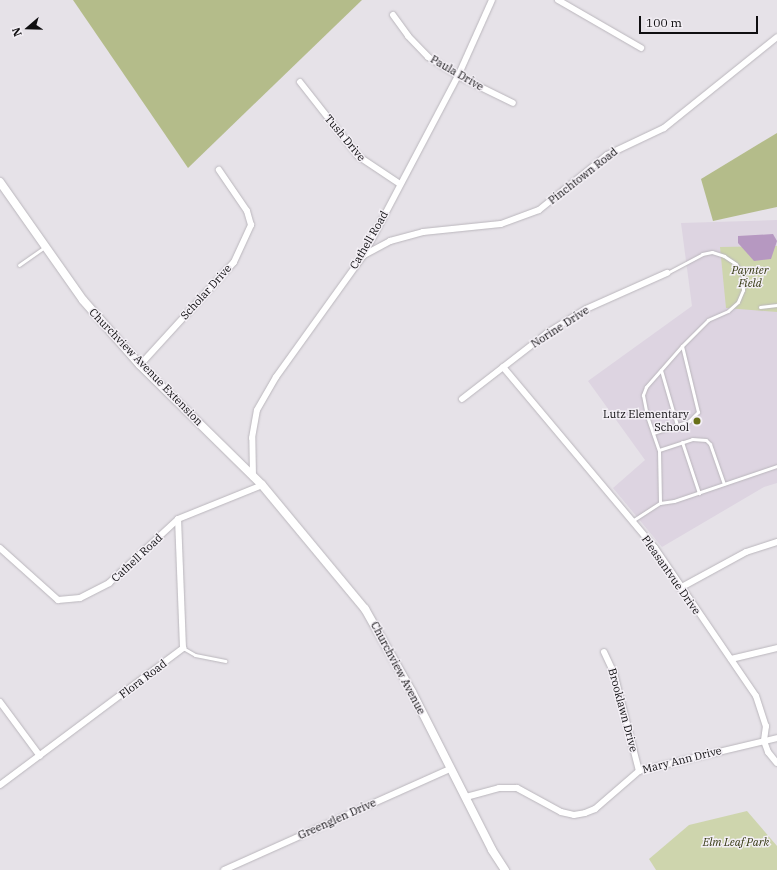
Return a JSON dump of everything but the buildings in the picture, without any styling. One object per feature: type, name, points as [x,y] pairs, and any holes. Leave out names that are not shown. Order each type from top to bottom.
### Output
[{"type":"street","name":"Cathell Road","points":[[253,477],[252,438],[257,410],[276,377],[363,256],[458,76],[492,0]]},
{"type":"street","points":[[558,0],[641,48]]},
{"type":"street","name":"Paula Drive","points":[[393,15],[423,53],[458,76],[513,103]]},
{"type":"street","name":"Pinchtown Road","points":[[363,256],[379,245],[423,232],[501,224],[539,210],[607,155],[664,128],[777,37]]},
{"type":"street","name":"Tush Drive","points":[[300,82],[358,156],[400,184]]},
{"type":"street","name":"Scholar Drive","points":[[140,364],[234,262],[251,225],[247,211],[219,170]]},
{"type":"street","name":"Churchview Avenue Extension","points":[[0,182],[83,300],[140,364],[262,485]]},
{"type":"street","name":"Norine Drive","points":[[462,399],[547,333],[586,309],[667,273]]},
{"type":"street","name":"Pleasantvue Drive","points":[[503,367],[655,548],[680,588],[756,696],[766,726],[764,741]]},
{"type":"street","name":"Cathell Road","points":[[0,548],[58,600],[80,598],[109,583],[178,519],[262,485]]},
{"type":"street","name":"Churchview Avenue","points":[[262,485],[365,609],[412,692],[492,850],[505,870]]},
{"type":"street","points":[[178,519],[182,648]]},
{"type":"street","points":[[680,588],[746,552],[777,542]]},
{"type":"street","name":"Flora Road","points":[[0,785],[182,648]]},
{"type":"street","points":[[731,659],[777,648]]},
{"type":"street","name":"Brooklawn Drive","points":[[604,652],[614,672],[639,771]]},
{"type":"street","points":[[0,702],[40,756]]},
{"type":"street","name":"Mary Ann Drive","points":[[466,797],[499,788],[517,788],[527,792],[551,808],[574,815],[595,809],[639,771],[777,738]]},
{"type":"street","points":[[764,741],[768,752],[777,762]]},
{"type":"street","name":"Greenglen Drive","points":[[224,870],[450,769]]},
{"type":"lane","points":[[18,265],[45,247]]},
{"type":"lane","points":[[660,503],[658,450],[643,395],[646,387],[682,346],[708,320],[728,311],[738,302],[743,290],[742,276],[736,264],[724,256],[712,252],[702,254],[667,273]]},
{"type":"lane","points":[[760,307],[777,305]]},
{"type":"lane","points":[[653,433],[694,418],[698,412],[682,346]]},
{"type":"lane","points":[[661,370],[677,425]]},
{"type":"lane","points":[[658,450],[692,439],[706,440],[710,444],[724,484]]},
{"type":"lane","points":[[682,442],[699,492]]},
{"type":"lane","points":[[632,521],[660,503],[699,492],[777,466]]},
{"type":"lane","points":[[182,648],[194,655],[225,661]]},
{"type":"shaded area","name":"Lutz Elementary School","points":[[777,220],[777,483],[764,487],[662,547],[613,488],[645,460],[588,381],[692,306],[681,223]]},
{"type":"shaded area","points":[[773,234],[777,241],[771,259],[754,261],[738,243],[738,236]]},
{"type":"green space","points":[[73,0],[362,0],[188,168]]},
{"type":"green space","points":[[777,133],[777,207],[713,221],[701,179]]},
{"type":"green space","name":"Paynter Field","points":[[777,246],[777,312],[726,308],[720,247]]},
{"type":"green space","name":"Elm Leaf Park","points":[[747,811],[777,846],[777,870],[656,870],[649,859],[689,825]]},
{"type":"place","name":"Lutz Elementary School","points":[[697,421]]}]
